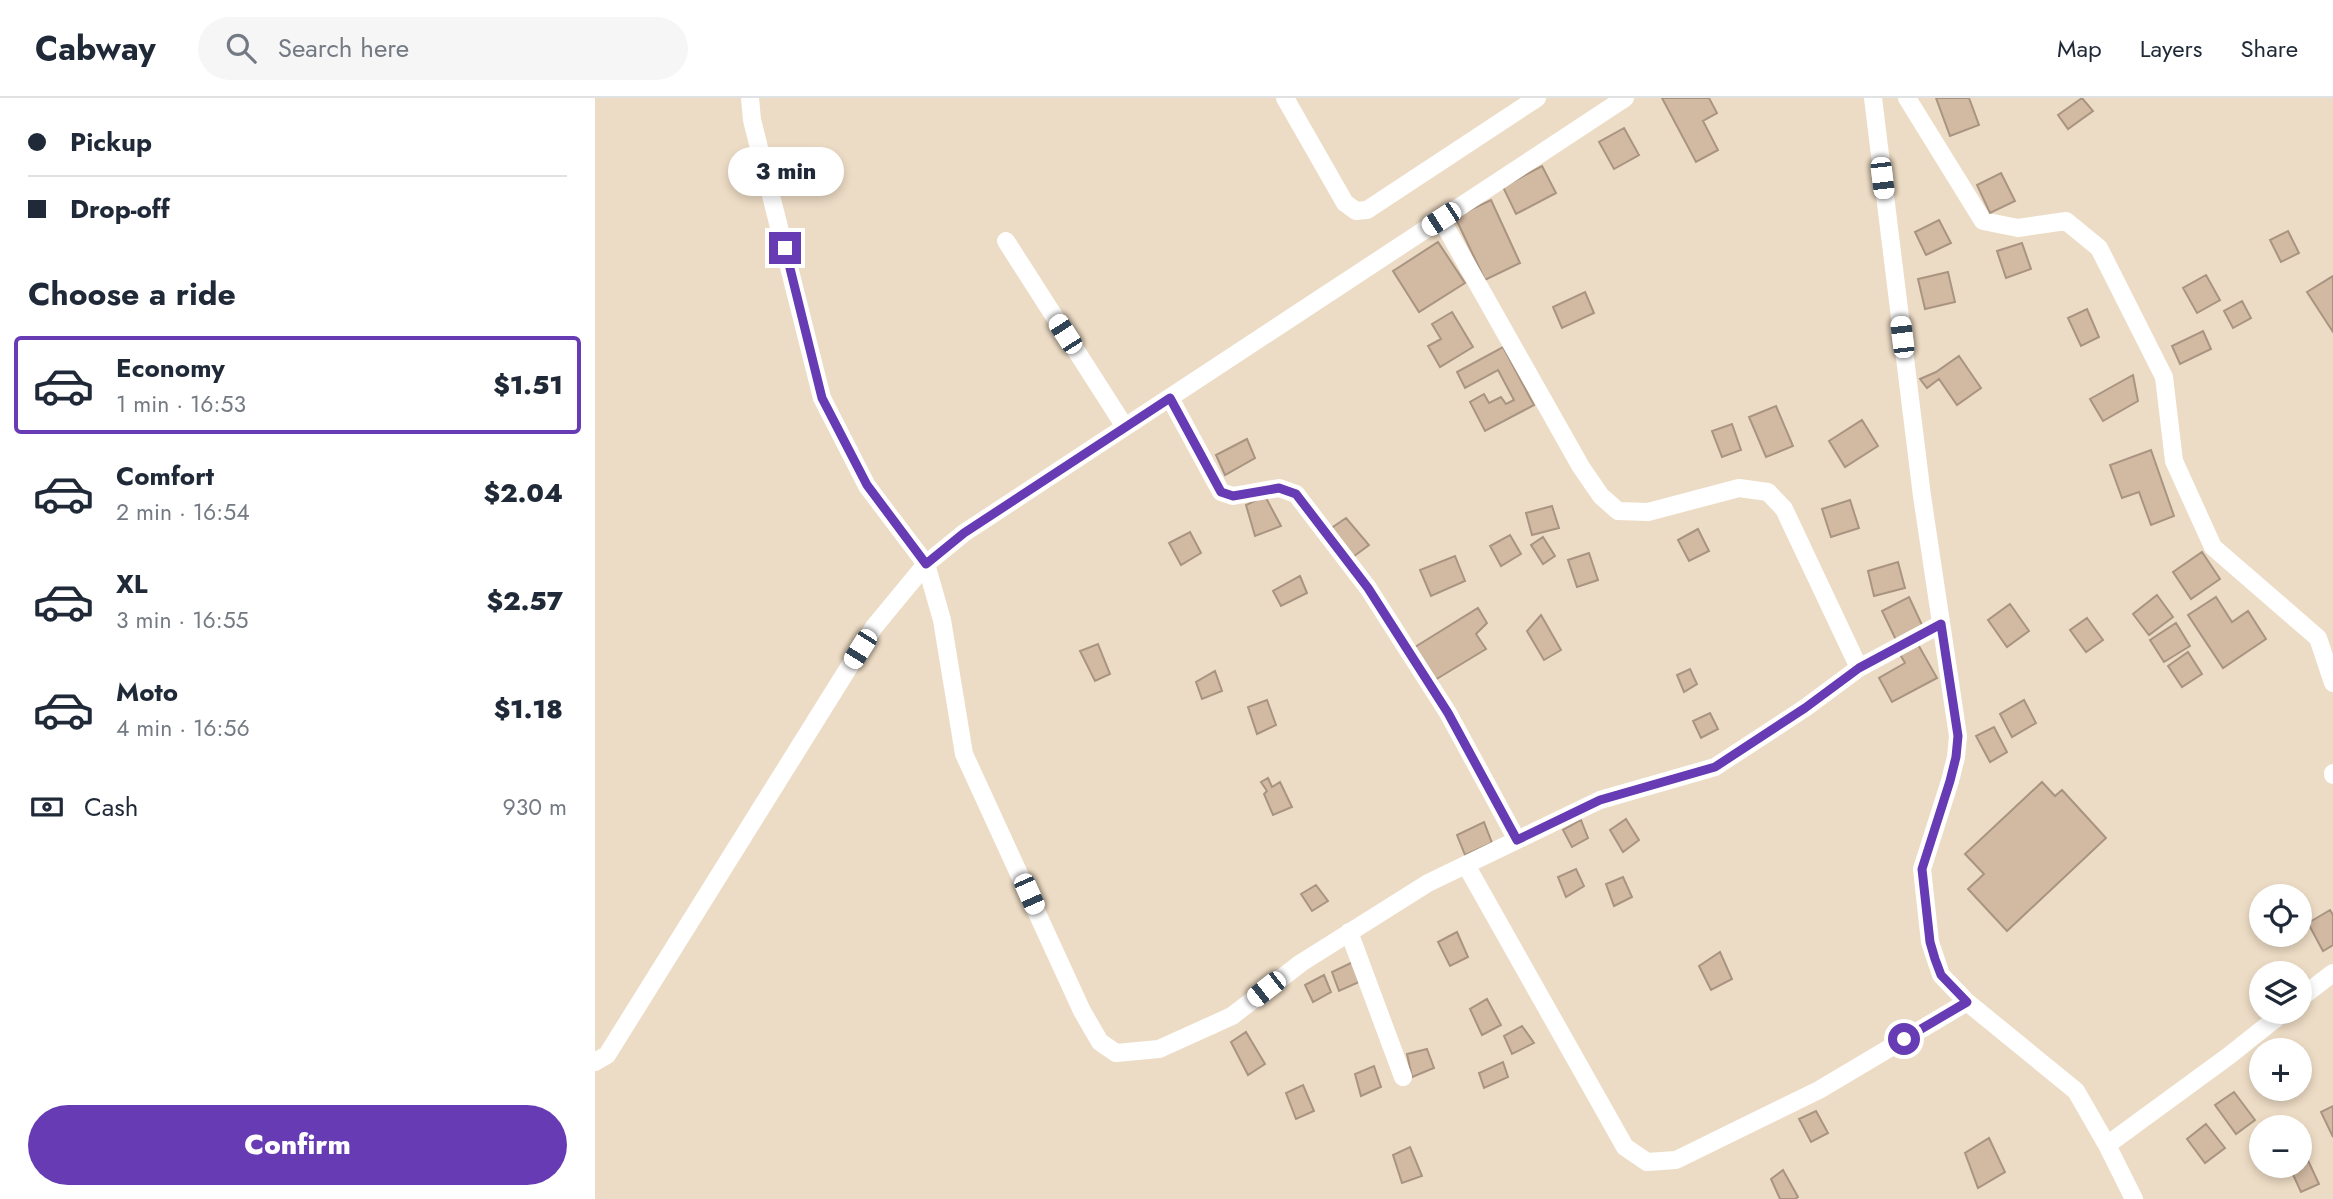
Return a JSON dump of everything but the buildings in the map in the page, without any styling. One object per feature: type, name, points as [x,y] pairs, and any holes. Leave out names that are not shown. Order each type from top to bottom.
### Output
[{"type":"street","points":[[750,98],[752,120],[822,398],[867,485],[926,564],[942,620],[964,754],[1082,1011],[1100,1042],[1116,1053],[1159,1049],[1232,1016],[1301,963],[1428,883],[1600,800],[1715,767],[1805,708],[1859,668],[1941,624]]},
{"type":"street","points":[[1285,98],[1345,203],[1356,211],[1367,210],[1537,98]]},
{"type":"street","points":[[595,1062],[607,1055],[874,627],[926,564],[964,533],[1625,98]]},
{"type":"street","points":[[1873,98],[1922,496],[1958,736],[1950,781],[1922,869],[1930,942],[1941,975],[1967,1002],[2076,1091],[2134,1199]]},
{"type":"street","points":[[1907,98],[1983,221],[2018,228],[2066,221],[2099,248],[2164,377],[2174,461],[2213,547],[2318,638],[2333,683]]},
{"type":"street","points":[[1441,219],[1581,467],[1601,496],[1618,511],[1648,512],[1739,488],[1768,492],[1784,509],[1859,668]]},
{"type":"street","points":[[1006,241],[1125,427]]},
{"type":"street","points":[[1170,398],[1221,492],[1233,496],[1279,488],[1296,494],[1368,588],[1448,713],[1517,840]]},
{"type":"street","points":[[1466,865],[1626,1147],[1647,1162],[1676,1160],[1807,1096],[1967,1002]]},
{"type":"street","points":[[1349,932],[1403,1077]]},
{"type":"street","points":[[2312,989],[2333,972]]},
{"type":"street","points":[[2107,1145],[2269,1024]]},
{"type":"route","points":[[785,248],[822,398],[867,485],[926,564],[964,533],[1170,398],[1221,492],[1233,496],[1279,488],[1296,494],[1368,588],[1448,713],[1517,840],[1600,800],[1715,767],[1805,708],[1859,668],[1941,624],[1958,736],[1950,781],[1922,869],[1930,942],[1935,959],[1941,975],[1967,1002],[1904,1039]]}]
